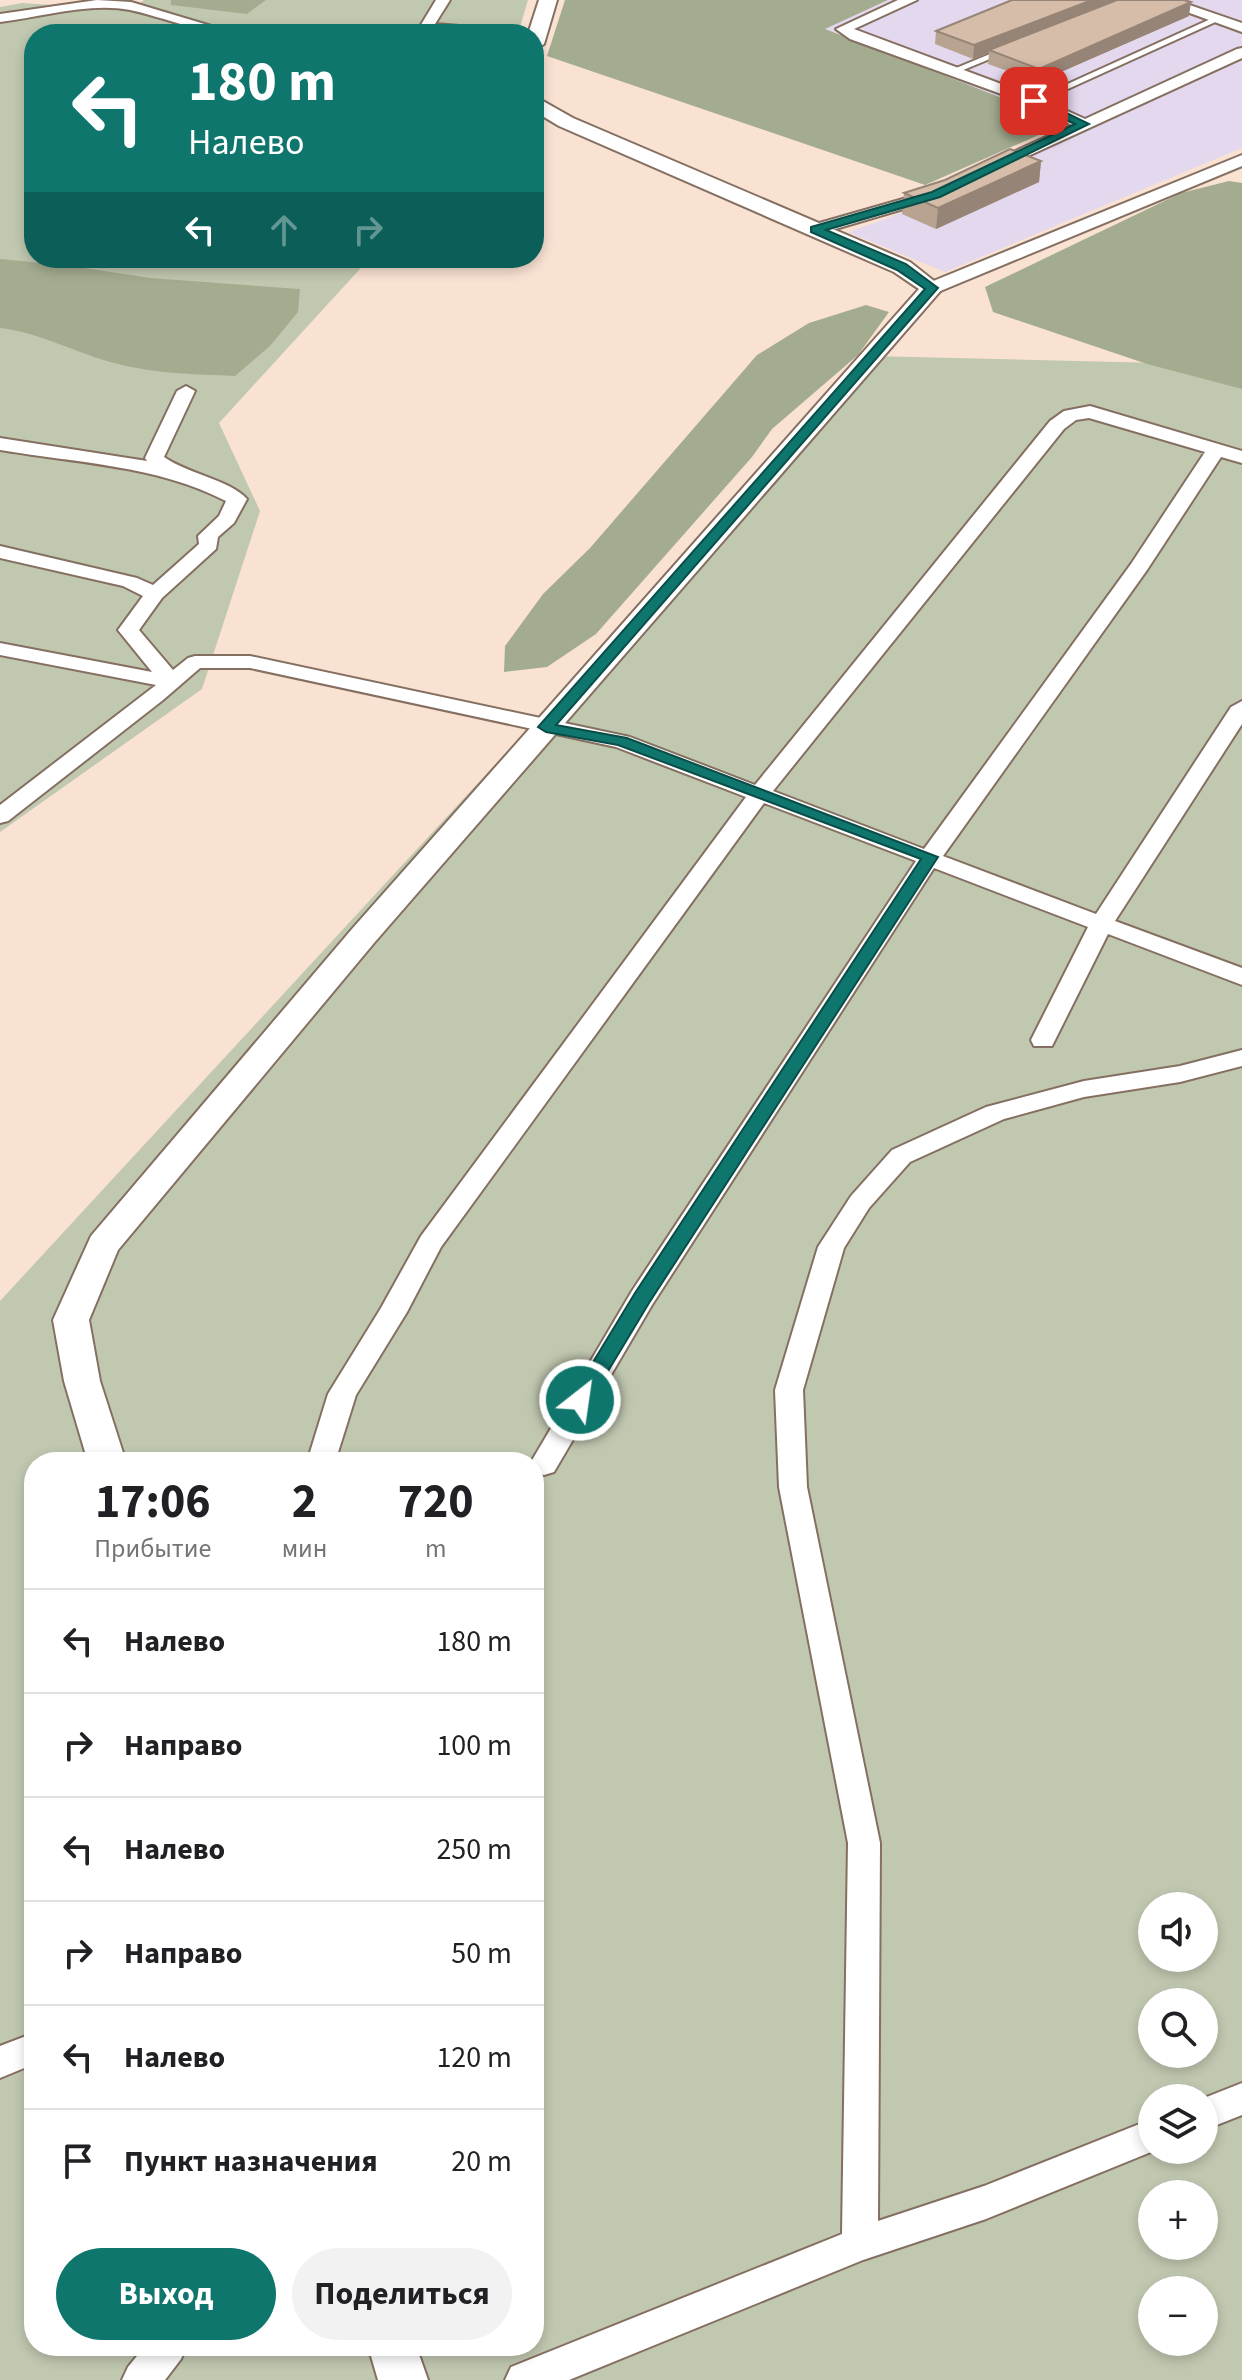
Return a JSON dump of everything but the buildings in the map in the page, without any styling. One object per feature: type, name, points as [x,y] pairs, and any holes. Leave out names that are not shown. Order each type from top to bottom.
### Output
[{"type":"street","points":[[428,24],[443,0]]},
{"type":"street","points":[[540,24],[548,0]]},
{"type":"street","points":[[910,0],[843,29],[1034,101],[1084,124]]},
{"type":"street","points":[[1161,0],[1242,28]]},
{"type":"street","points":[[1,21],[115,2],[195,24]]},
{"type":"street","points":[[974,176],[1242,52]]},
{"type":"street","points":[[544,108],[566,122],[902,267],[932,288]]},
{"type":"street","points":[[104,1452],[82,1381],[71,1320],[103,1245],[363,936],[932,288],[1242,160]]},
{"type":"street","points":[[815,230],[949,188]]},
{"type":"street","points":[[174,473],[154,458],[186,391]]},
{"type":"street","points":[[324,1452],[342,1394],[393,1312],[430,1243],[760,793],[1057,425],[1071,415],[1090,412],[1242,457]]},
{"type":"street","points":[[0,444],[174,473],[212,484],[237,499],[227,519],[208,536],[209,545],[155,594],[128,630],[172,682]]},
{"type":"street","points":[[544,1464],[642,1298],[930,857],[1140,566],[1216,449]]},
{"type":"street","points":[[0,552],[130,582],[155,594]]},
{"type":"street","points":[[0,649],[172,682]]},
{"type":"street","points":[[6,807],[195,662],[250,662],[622,742],[1242,977]]},
{"type":"street","points":[[1043,1040],[1101,924],[1152,850],[1242,707]]},
{"type":"street","points":[[860,2244],[864,1843],[793,1487],[789,1390],[831,1247],[860,1202],[901,1156],[995,1113],[1084,1089],[1180,1074],[1242,1058]]},
{"type":"street","points":[[0,2062],[24,2052]]},
{"type":"street","points":[[1218,2108],[1242,2099]]},
{"type":"street","points":[[524,2380],[860,2244],[986,2202],[1138,2141]]},
{"type":"street","points":[[141,2380],[160,2356]]},
{"type":"street","points":[[395,2356],[403,2380]]},
{"type":"lane","points":[[1034,101],[1218,19]]},
{"type":"lane","points":[[953,71],[1011,49]]},
{"type":"shaded area","points":[[888,0],[1242,0],[1242,148],[945,272],[848,232],[886,219],[1082,130],[824,29]]},
{"type":"green space","points":[[144,0],[528,0],[521,24],[24,24],[24,268],[361,268],[219,423],[260,511],[202,689],[0,832],[0,7],[22,3],[132,10]]},
{"type":"green space","points":[[171,0],[266,0],[247,14],[171,5]]},
{"type":"green space","points":[[565,0],[888,0],[825,29],[1066,123],[925,185],[547,56]]},
{"type":"green space","points":[[1229,181],[1242,183],[1242,389],[1147,364],[993,312],[985,287],[1181,193]]},
{"type":"green space","points":[[0,259],[24,261],[24,268],[84,268],[150,278],[300,289],[298,312],[270,346],[235,376],[132,367],[30,334],[0,328]]},
{"type":"green space","points":[[866,305],[889,312],[858,355],[772,429],[752,457],[596,634],[547,667],[504,672],[505,646],[543,594],[590,548],[757,355],[809,323]]},
{"type":"green space","points":[[872,356],[1242,365],[1242,2380],[0,2380],[0,1301]]},
{"type":"route","points":[[580,1400],[642,1298],[930,857],[622,742],[546,727],[932,288],[902,267],[815,230],[865,213],[936,195],[1084,124],[1034,101]]}]
